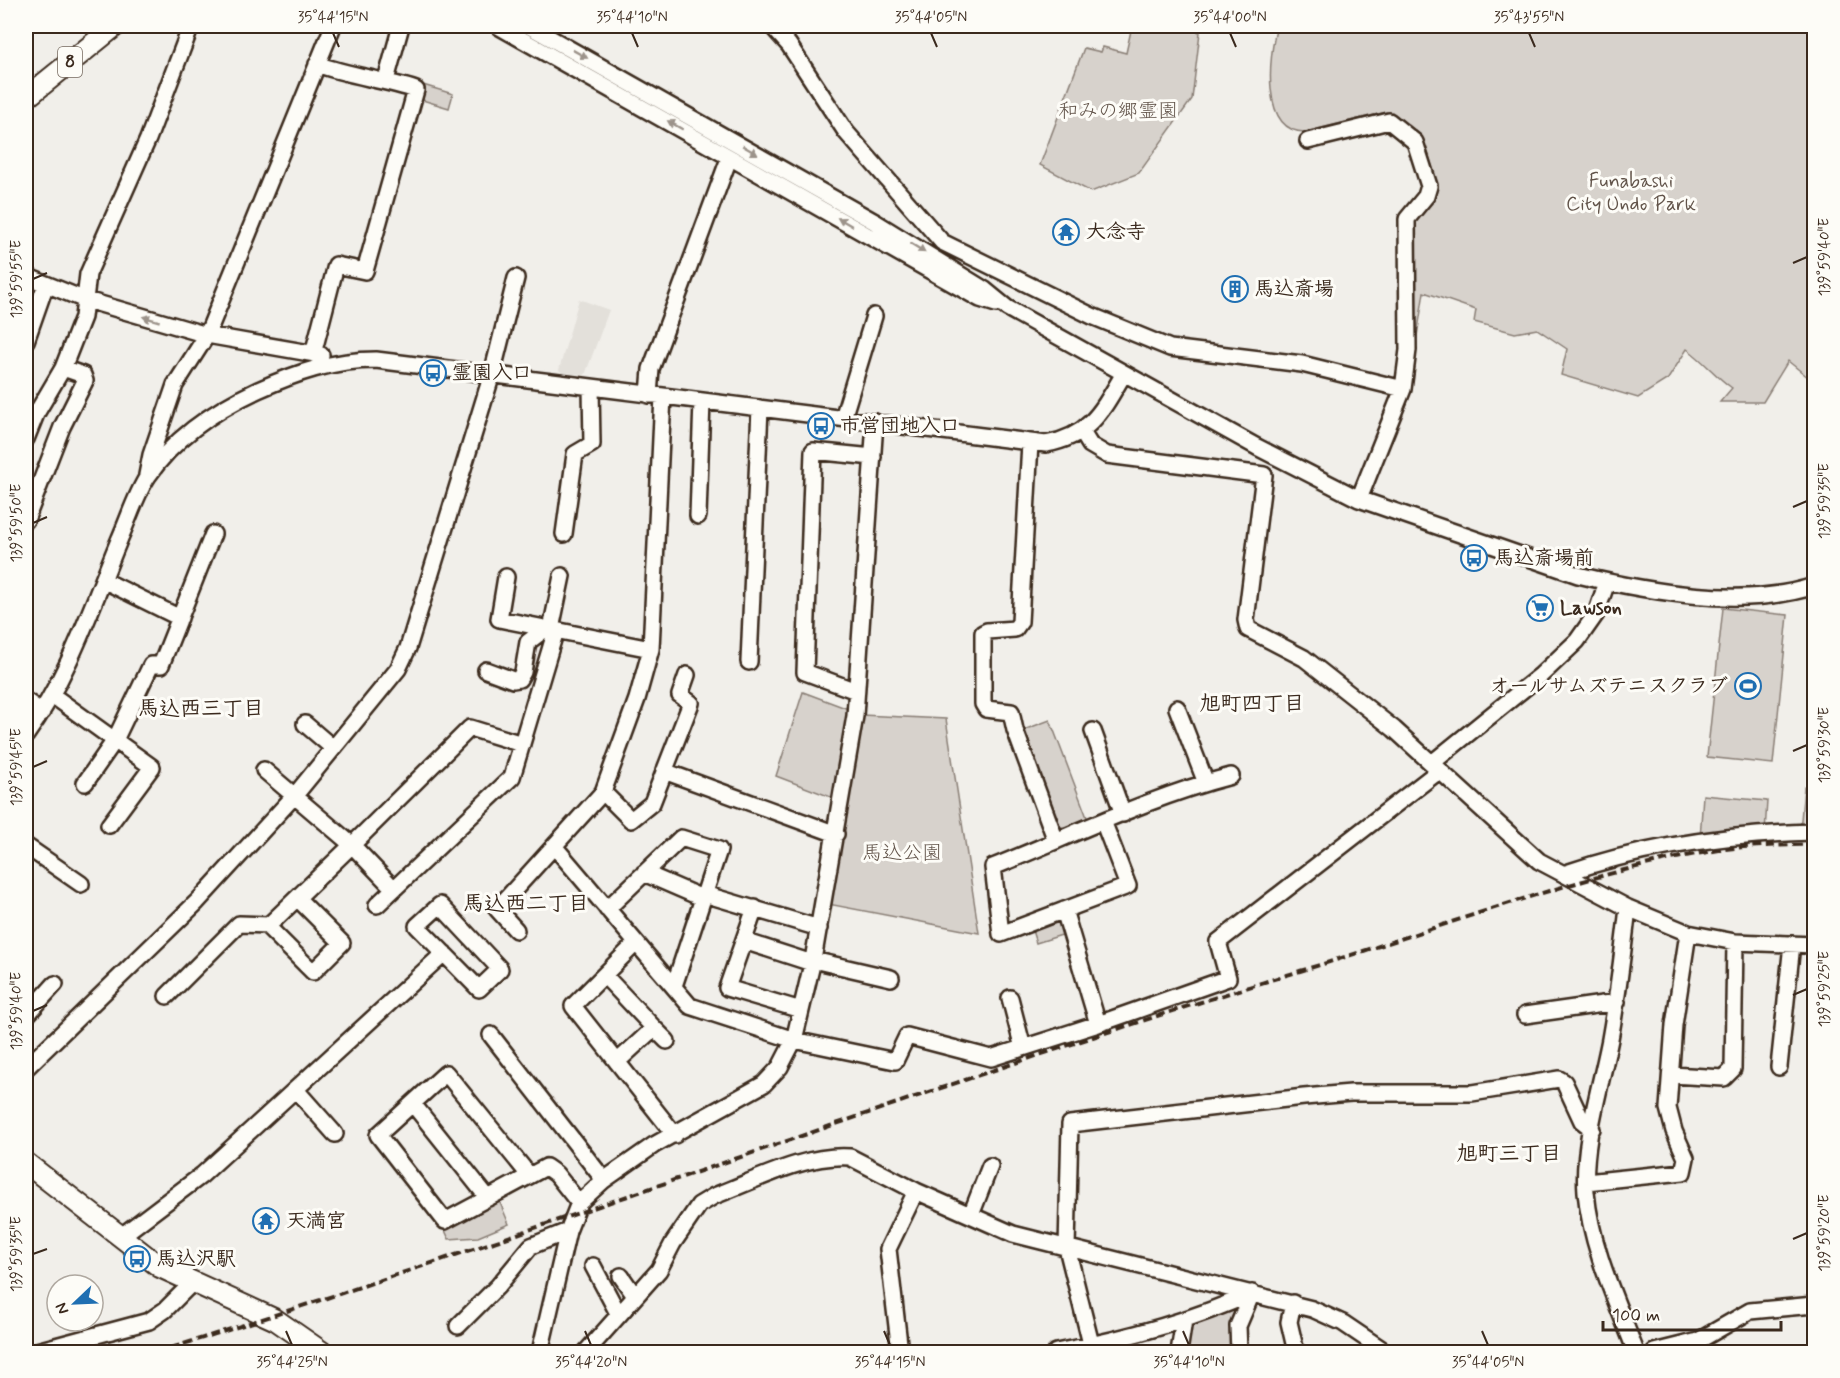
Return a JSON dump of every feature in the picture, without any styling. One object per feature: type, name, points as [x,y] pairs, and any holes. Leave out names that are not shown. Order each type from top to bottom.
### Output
[{"type":"main road","name":"8","points":[[26,98],[115,26]]},
{"type":"main road","points":[[26,1163],[160,1267],[276,1320],[322,1353]]},
{"type":"street","points":[[26,439],[36,414],[63,368],[83,317],[88,274],[148,139],[190,26]]},
{"type":"street","points":[[26,735],[52,695],[103,580],[146,478],[151,455],[175,385],[207,335],[333,26]]},
{"type":"street","points":[[386,80],[401,26]]},
{"type":"street","points":[[498,26],[980,299],[1007,308]]},
{"type":"street","points":[[529,26],[875,222],[985,290],[1007,308],[1123,375],[1359,499],[1545,564],[1607,582],[1741,598],[1785,595],[1815,586]]},
{"type":"street","points":[[772,26],[789,45],[846,132],[942,242],[1092,316],[1170,348],[1302,364],[1403,389]]},
{"type":"street","points":[[313,354],[336,265],[365,272],[416,90],[386,80],[345,74],[317,63]]},
{"type":"street","points":[[1308,141],[1389,121],[1415,142],[1429,186],[1426,196],[1407,219],[1408,350],[1403,389],[1359,499]]},
{"type":"street","points":[[516,930],[497,909],[603,792],[630,720],[651,648],[656,396],[651,369],[727,165]]},
{"type":"street","points":[[26,276],[84,299],[207,335],[347,360],[376,360],[492,374],[1030,443],[1060,441],[1082,432],[1105,406],[1123,375]]},
{"type":"street","points":[[26,1068],[197,902],[296,794],[398,669],[408,648],[492,374],[516,278]]},
{"type":"street","points":[[26,341],[46,284]]},
{"type":"street","points":[[843,418],[874,316]]},
{"type":"street","points":[[146,478],[182,437],[225,406],[280,380],[313,368],[347,360]]},
{"type":"street","points":[[26,520],[29,502],[85,381],[83,375],[63,368]]},
{"type":"street","points":[[564,534],[575,454],[591,444],[591,387]]},
{"type":"street","points":[[698,516],[702,401]]},
{"type":"street","points":[[749,662],[760,408]]},
{"type":"street","points":[[540,1353],[568,1231],[579,1203],[604,1180],[654,1145],[764,1084],[780,1067],[794,1040],[812,962],[836,834],[856,691],[875,422]]},
{"type":"street","points":[[1082,432],[1090,445],[1107,455],[1264,475],[1246,620],[1248,629],[1304,658],[1394,729],[1539,861],[1566,873],[1628,908],[1688,933],[1735,942],[1815,945]]},
{"type":"street","points":[[1030,443],[1020,622],[1015,629],[983,633],[983,704],[986,709],[1011,712],[1015,730],[1056,841]]},
{"type":"street","points":[[856,691],[805,672],[813,451],[873,457]]},
{"type":"street","points":[[85,783],[115,740],[152,665],[161,665],[213,534]]},
{"type":"street","points":[[377,905],[512,777],[562,576]]},
{"type":"street","points":[[507,577],[499,618],[651,648]]},
{"type":"street","points":[[103,580],[180,618]]},
{"type":"street","points":[[554,846],[690,1006],[794,1040],[895,1061],[907,1036],[991,1058],[1098,1024],[1228,978],[1218,942],[1436,766],[1541,675],[1577,641],[1592,621],[1607,582]]},
{"type":"street","points":[[486,670],[513,680],[519,679],[523,672],[528,642],[550,629]]},
{"type":"street","points":[[603,792],[631,820],[652,803],[691,703],[680,695],[687,675]]},
{"type":"street","points":[[52,695],[152,767],[109,825]]},
{"type":"street","points":[[26,701],[42,712]]},
{"type":"street","points":[[1177,708],[1206,783]]},
{"type":"street","points":[[305,724],[333,748]]},
{"type":"street","points":[[266,925],[352,845],[470,728],[522,744]]},
{"type":"street","points":[[1093,731],[1123,814]]},
{"type":"street","points":[[264,770],[296,794],[352,845],[394,889]]},
{"type":"street","points":[[664,771],[836,834]]},
{"type":"street","points":[[1103,821],[1128,886],[1001,934],[993,867],[1103,821],[1231,776]]},
{"type":"street","points":[[1566,873],[1593,864],[1678,845],[1772,833],[1815,832]]},
{"type":"street","points":[[607,909],[681,838],[719,850],[674,986]]},
{"type":"street","points":[[26,846],[81,884]]},
{"type":"street","points":[[644,873],[703,896],[755,908],[819,927]]},
{"type":"street","points":[[167,996],[239,924],[266,925],[313,972],[342,944],[297,898]]},
{"type":"street","points":[[440,905],[500,969],[479,989],[444,953],[417,926],[440,905]]},
{"type":"street","points":[[755,908],[727,988],[801,1010]]},
{"type":"street","points":[[1628,908],[1617,1002],[1592,1129],[1586,1182],[1591,1227],[1599,1256],[1636,1353]]},
{"type":"street","points":[[1064,910],[1098,1024]]},
{"type":"street","points":[[1586,1182],[1683,1172],[1686,1158],[1674,1131],[1668,1108],[1674,1025],[1688,933]]},
{"type":"street","points":[[744,941],[812,962],[891,978]]},
{"type":"street","points":[[1671,1075],[1724,1078],[1733,1069],[1735,942]]},
{"type":"street","points":[[636,943],[573,1006],[675,1135]]},
{"type":"street","points":[[1779,1067],[1792,944]]},
{"type":"street","points":[[120,1237],[202,1175],[297,1091],[444,953]]},
{"type":"street","points":[[604,975],[667,1041]]},
{"type":"street","points":[[26,1016],[55,984]]},
{"type":"street","points":[[1010,998],[1023,1048]]},
{"type":"street","points":[[1525,1015],[1617,1002]]},
{"type":"street","points":[[618,1062],[654,1028]]},
{"type":"street","points":[[491,1035],[604,1180]]},
{"type":"street","points":[[529,1175],[446,1073],[378,1135],[445,1221],[546,1167],[556,1174],[579,1203]]},
{"type":"street","points":[[1092,1349],[1067,1248],[1070,1124],[1351,1093],[1472,1093],[1559,1079],[1564,1082],[1582,1121],[1592,1129]]},
{"type":"street","points":[[297,1091],[335,1134]]},
{"type":"street","points":[[413,1104],[488,1198]]},
{"type":"street","points":[[585,1353],[659,1270],[673,1243],[699,1204],[714,1196],[816,1158],[839,1156],[850,1157],[915,1191],[1013,1234],[1312,1309],[1343,1323],[1386,1353]]},
{"type":"street","points":[[970,1215],[990,1166]]},
{"type":"street","points":[[900,1353],[888,1249],[915,1191]]},
{"type":"street","points":[[458,1326],[498,1286],[531,1246],[568,1231]]},
{"type":"street","points":[[593,1266],[619,1315]]},
{"type":"street","points":[[621,1276],[635,1296]]},
{"type":"street","points":[[33,1353],[149,1321],[165,1310],[193,1282]]},
{"type":"street","points":[[1056,1353],[1092,1349],[1184,1320],[1252,1293]]},
{"type":"street","points":[[1239,1353],[1238,1326],[1252,1293]]},
{"type":"street","points":[[1293,1303],[1289,1322],[1296,1353]]},
{"type":"street","points":[[1654,1353],[1699,1347],[1750,1311],[1815,1305]]},
{"type":"street","points":[[1179,1353],[1184,1320]]},
{"type":"shaded area","points":[[579,299],[609,310],[585,375],[562,373],[559,370]]},
{"type":"green space","name":"和みの郷霊園","points":[[1132,26],[1173,26],[1200,32],[1192,99],[1139,173],[1091,192],[1040,165],[1084,48],[1101,52],[1103,47],[1126,53]]},
{"type":"green space","name":"Funabashi City Undo Park","points":[[1277,26],[1814,26],[1814,382],[1788,361],[1763,402],[1720,402],[1732,388],[1687,349],[1668,379],[1638,398],[1561,375],[1567,349],[1537,329],[1515,333],[1474,322],[1476,310],[1424,292],[1414,355],[1412,224],[1430,203],[1435,189],[1434,173],[1426,149],[1412,130],[1386,112],[1305,132],[1291,129],[1281,120],[1274,106],[1271,90],[1270,72]]},
{"type":"green space","points":[[423,85],[453,94],[449,108],[419,99]]},
{"type":"green space","name":"オールサムズテニスクラブ","points":[[1723,608],[1788,615],[1773,764],[1707,757]]},
{"type":"green space","name":"馬込公園","points":[[803,692],[851,710],[836,799],[776,776]]},
{"type":"green space","name":"馬込公園","points":[[861,715],[946,719],[979,933],[828,904]]},
{"type":"green space","points":[[1050,720],[1088,820],[1066,828],[1057,826],[1021,731]]},
{"type":"green space","points":[[1804,787],[1814,788],[1814,831],[1800,831]]},
{"type":"green space","points":[[1703,795],[1767,801],[1765,832],[1700,839]]},
{"type":"green space","points":[[1055,916],[1064,920],[1068,933],[1036,943],[1030,924]]},
{"type":"green space","points":[[498,1198],[509,1224],[478,1237],[449,1239],[443,1226]]},
{"type":"green space","points":[[1238,1304],[1235,1352],[1183,1352],[1188,1323]]},
{"type":"railway","points":[[158,1352],[444,1259],[1156,1016],[1560,888],[1665,860],[1719,850],[1814,844]]},
{"type":"place","name":"大念寺","points":[[1066,232]]},
{"type":"place","name":"馬込斎場","points":[[1235,289]]},
{"type":"place","name":"霊園入口","points":[[433,373]]},
{"type":"place","name":"市営団地入口","points":[[821,426]]},
{"type":"place","name":"馬込斎場前","points":[[1474,558]]},
{"type":"place","name":"Lawson","points":[[1540,608]]},
{"type":"place","name":"オールサムズテニスクラブ","points":[[1748,686]]},
{"type":"place","name":"天満宮","points":[[266,1221]]},
{"type":"place","name":"馬込沢駅","points":[[137,1259]]},
{"type":"district","name":"旭町四丁目","points":[[1252,704]]},
{"type":"district","name":"馬込西三丁目","points":[[201,709]]},
{"type":"district","name":"馬込西二丁目","points":[[526,904]]},
{"type":"district","name":"旭町三丁目","points":[[1509,1154]]}]
